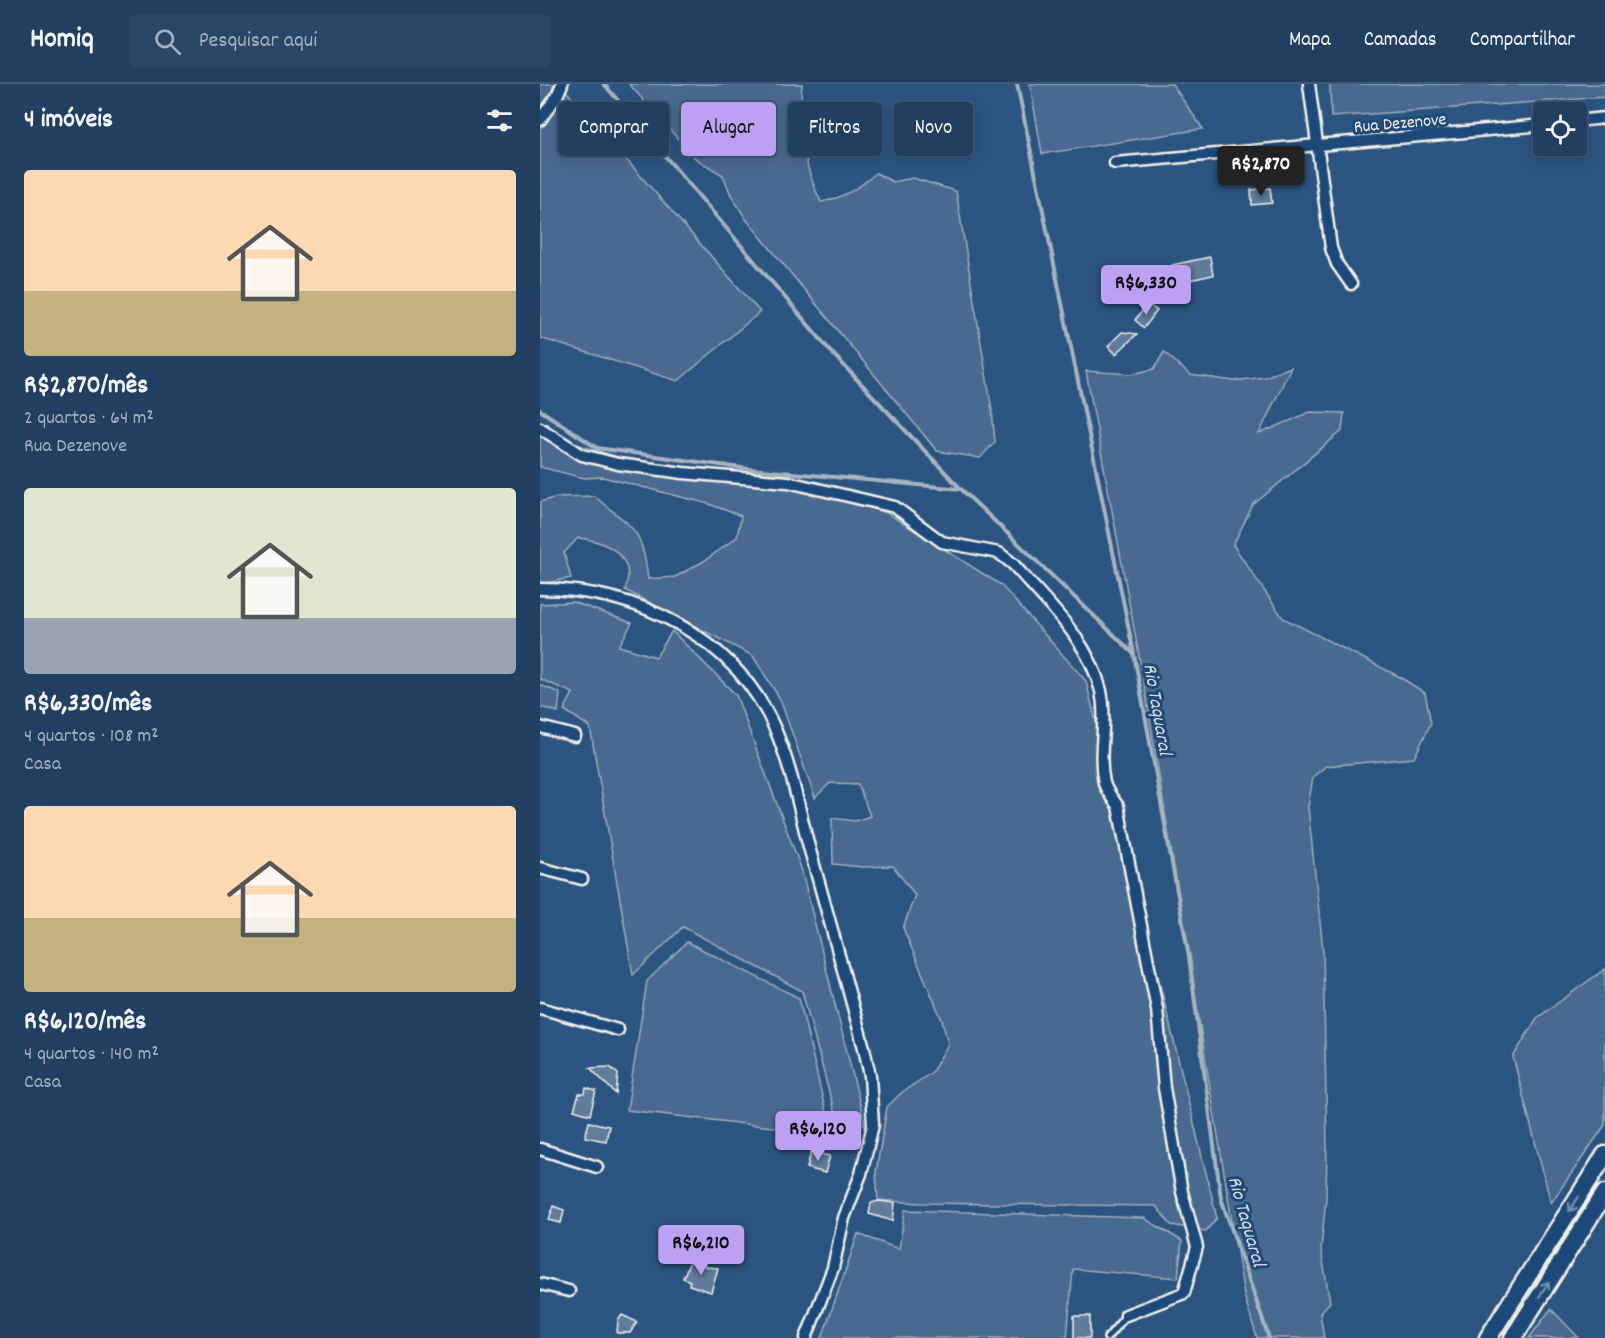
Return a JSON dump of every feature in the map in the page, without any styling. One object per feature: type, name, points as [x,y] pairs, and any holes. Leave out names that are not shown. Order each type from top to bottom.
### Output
[{"type":"main road","points":[[1488,1338],[1605,1155]]},
{"type":"main road","points":[[1513,1338],[1605,1193]]},
{"type":"street","points":[[540,120],[557,96],[562,84]]},
{"type":"street","points":[[1309,84],[1315,146],[1331,248],[1337,264],[1352,284]]},
{"type":"street","points":[[1587,120],[1605,118]]},
{"type":"street","name":"Rua Dezenove","points":[[1115,163],[1533,126]]},
{"type":"street","points":[[540,428],[582,455],[618,464],[683,474],[789,482],[895,507],[942,542],[999,554],[1006,559],[1084,648],[1101,690],[1105,716],[1101,753],[1104,785],[1118,806],[1157,1009],[1164,1088],[1182,1192],[1197,1246],[1184,1293],[1126,1315]]},
{"type":"street","points":[[540,589],[560,589],[615,599],[658,613],[683,625],[716,648],[735,666],[753,690],[775,729],[864,1048],[872,1097],[873,1125],[861,1174],[843,1218],[833,1268],[806,1338]]},
{"type":"street","points":[[540,727],[575,736]]},
{"type":"street","points":[[540,868],[582,879]]},
{"type":"street","points":[[540,1008],[618,1030]]},
{"type":"street","points":[[540,1149],[597,1167]]},
{"type":"street","points":[[540,1284],[569,1291]]},
{"type":"lane","points":[[1107,1338],[1126,1315]]},
{"type":"shaded area","points":[[540,84],[560,84],[576,102],[558,102],[558,156],[623,156],[760,312],[678,381],[540,338]]},
{"type":"shaded area","points":[[629,84],[802,84],[801,102],[788,102],[788,156],[805,156],[809,173],[821,202],[850,192],[876,173],[893,182],[913,178],[956,191],[992,410],[995,442],[980,458],[937,451],[746,219],[731,195],[723,175],[693,156],[776,156],[776,102],[681,102],[681,142],[669,129],[669,102],[645,102]]},
{"type":"shaded area","points":[[1030,84],[1172,84],[1203,129],[1042,154]]},
{"type":"shaded area","points":[[1330,84],[1605,84],[1605,97],[1331,117]]},
{"type":"shaded area","points":[[1164,352],[1190,375],[1234,381],[1265,377],[1291,367],[1259,434],[1310,412],[1344,413],[1342,431],[1253,505],[1233,545],[1283,618],[1400,677],[1425,693],[1431,723],[1414,758],[1326,766],[1313,777],[1308,807],[1323,950],[1327,1146],[1326,1197],[1321,1250],[1330,1302],[1320,1313],[1324,1338],[1257,1338],[1244,1295],[1142,672],[1086,371],[1131,374],[1154,369]]},
{"type":"shaded area","points":[[540,433],[667,472],[788,482],[887,513],[1001,585],[1086,681],[1217,1218],[1206,1231],[1171,1225],[1156,1206],[920,1203],[878,1200],[876,1172],[887,1107],[901,1093],[932,1072],[948,1044],[942,1020],[903,928],[915,895],[893,866],[862,867],[833,864],[832,818],[855,821],[870,816],[858,784],[830,783],[815,798],[780,699],[753,656],[625,590],[628,578],[623,560],[609,547],[600,543],[578,538],[564,553],[571,578],[540,584],[540,502],[557,497],[594,496],[627,523],[639,538],[648,579],[675,577],[704,561],[737,537],[741,516],[709,504],[603,477],[584,478],[540,467]]},
{"type":"shaded area","points":[[573,602],[632,623],[619,646],[656,657],[672,631],[736,695],[801,868],[865,1124],[836,1118],[802,991],[683,927],[633,975],[590,727],[564,710],[573,693],[540,679],[540,604]]},
{"type":"shaded area","points":[[540,685],[560,693],[558,712],[540,707]]},
{"type":"shaded area","points":[[687,942],[799,998],[831,1134],[627,1110],[647,981]]},
{"type":"shaded area","points":[[1605,969],[1605,1125],[1551,1203],[1513,1057],[1537,1018]]},
{"type":"shaded area","points":[[905,1210],[1144,1218],[1182,1241],[1178,1278],[1073,1269],[1067,1338],[822,1338],[858,1234],[899,1249]]},
{"type":"shaded area","points":[[1551,1309],[1579,1338],[1529,1338]]},
{"type":"building","points":[[1270,188],[1272,203],[1252,205],[1251,190]]},
{"type":"building","points":[[1210,257],[1213,275],[1176,283],[1172,265]]},
{"type":"building","points":[[1148,304],[1157,311],[1144,328],[1135,320]]},
{"type":"building","points":[[1122,332],[1137,334],[1116,354],[1108,346]]},
{"type":"building","points":[[610,1067],[618,1074],[616,1094],[590,1068]]},
{"type":"building","points":[[586,1088],[596,1091],[590,1115],[574,1110],[579,1094],[585,1094]]},
{"type":"building","points":[[589,1122],[609,1126],[606,1141],[585,1137]]},
{"type":"building","points":[[811,1152],[830,1156],[825,1173],[807,1168]]},
{"type":"building","points":[[879,1201],[895,1203],[893,1221],[869,1214],[871,1203]]},
{"type":"building","points":[[553,1206],[564,1210],[561,1223],[549,1220]]},
{"type":"building","points":[[691,1259],[707,1267],[718,1268],[711,1292],[689,1285],[690,1281],[683,1278]]},
{"type":"building","points":[[622,1315],[637,1322],[630,1333],[617,1333],[618,1321]]},
{"type":"building","points":[[1074,1316],[1090,1316],[1090,1338],[1074,1338]]},
{"type":"waterway","points":[[604,84],[833,354],[960,488]]},
{"type":"waterway","name":"Rio Taquaral","points":[[1017,84],[1134,654],[1189,957],[1221,1198],[1269,1338]]},
{"type":"waterway","points":[[540,410],[597,448],[749,469],[961,489],[1134,654]]}]
